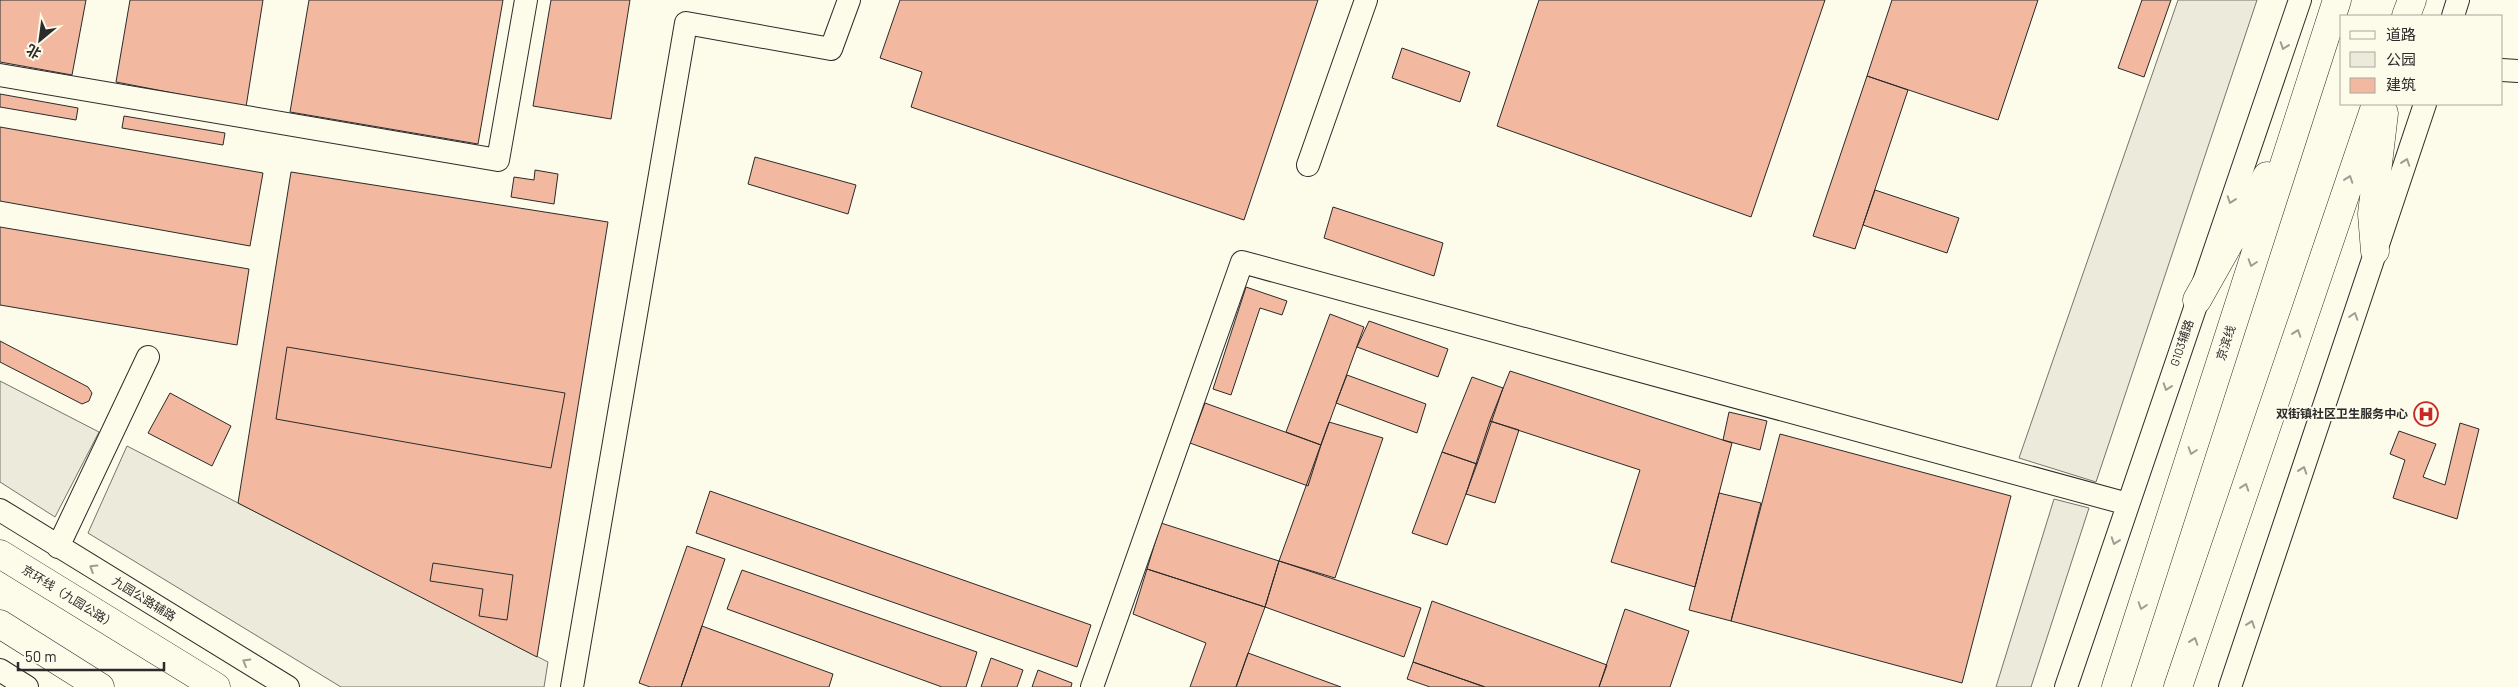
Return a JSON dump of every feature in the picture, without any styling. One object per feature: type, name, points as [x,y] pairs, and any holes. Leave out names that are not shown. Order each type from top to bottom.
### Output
[{"type":"highway","name":"京滨线","points":[[2116,687],[2337,0]]},
{"type":"highway","points":[[2406,15],[2412,0]]},
{"type":"highway","points":[[2178,687],[2376,105]]},
{"type":"highway","points":[[2375,251],[2372,214],[2385,105]]},
{"type":"highway","points":[[2197,300],[2294,129]]},
{"type":"highway","name":"京环线（九园公路）","points":[[0,554],[216,687]]},
{"type":"highway","points":[[0,624],[100,687]]},
{"type":"street","points":[[0,75],[498,160],[526,0]]},
{"type":"street","points":[[572,687],[686,23],[831,49],[849,0]]},
{"type":"street","points":[[1308,165],[1366,0]]},
{"type":"street","name":"G103辅路","points":[[2066,687],[2300,0]]},
{"type":"street","points":[[2453,15],[2458,0]]},
{"type":"street","points":[[2503,70],[2518,71]]},
{"type":"street","points":[[2230,687],[2425,105]]},
{"type":"street","points":[[2418,126],[2435,105]]},
{"type":"street","points":[[1092,687],[1242,262],[2128,504]]},
{"type":"street","points":[[58,547],[148,357]]},
{"type":"street","name":"九园公路辅路","points":[[0,510],[288,687]]},
{"type":"street","points":[[0,670],[27,687]]},
{"type":"green space","points":[[2178,0],[2257,0],[2096,482],[2019,458]]},
{"type":"green space","points":[[0,381],[99,432],[55,517],[0,482]]},
{"type":"green space","points":[[127,446],[548,662],[544,687],[341,687],[88,533]]},
{"type":"green space","points":[[2054,499],[2089,508],[2031,687],[1996,687]]},
{"type":"building","points":[[0,0],[86,0],[72,75],[0,62]]},
{"type":"building","points":[[130,0],[263,0],[246,107],[116,82]]},
{"type":"building","points":[[309,0],[503,0],[478,144],[290,112]]},
{"type":"building","points":[[551,0],[630,0],[611,119],[533,106]]},
{"type":"building","points":[[900,0],[1318,0],[1244,220],[911,107],[922,72],[880,58]]},
{"type":"building","points":[[1539,0],[1825,0],[1751,217],[1497,126]]},
{"type":"building","points":[[1892,0],[2038,0],[1998,120],[1867,76]]},
{"type":"building","points":[[2142,0],[2171,0],[2144,77],[2118,68]]},
{"type":"building","points":[[1402,48],[1470,72],[1460,102],[1392,78]]},
{"type":"building","points":[[1867,76],[1908,90],[1855,249],[1813,236]]},
{"type":"building","points":[[0,94],[78,108],[76,120],[0,107]]},
{"type":"building","points":[[124,116],[225,133],[223,145],[122,128]]},
{"type":"building","points":[[0,127],[263,173],[250,246],[0,201]]},
{"type":"building","points":[[755,157],[856,185],[848,214],[748,184]]},
{"type":"building","points":[[535,170],[558,174],[554,204],[511,197],[514,177],[534,180]]},
{"type":"building","points":[[291,172],[608,222],[537,657],[238,503]]},
{"type":"building","points":[[1875,190],[1959,218],[1947,253],[1863,225]]},
{"type":"building","points":[[1333,207],[1443,243],[1434,276],[1324,238]]},
{"type":"building","points":[[0,227],[249,269],[237,345],[0,305]]},
{"type":"building","points":[[1246,287],[1287,301],[1282,315],[1260,308],[1231,395],[1213,389]]},
{"type":"building","points":[[1330,314],[1364,327],[1321,445],[1286,432]]},
{"type":"building","points":[[1369,321],[1448,349],[1438,377],[1357,347]]},
{"type":"building","points":[[0,341],[88,387],[92,393],[89,401],[82,404],[0,362]]},
{"type":"building","points":[[287,347],[565,393],[551,468],[276,419]]},
{"type":"building","points":[[1510,371],[1732,443],[1695,587],[1611,562],[1640,470],[1490,421]]},
{"type":"building","points":[[1347,375],[1426,404],[1417,433],[1336,403]]},
{"type":"building","points":[[1472,377],[1503,388],[1477,464],[1442,452]]},
{"type":"building","points":[[170,393],[231,426],[212,466],[148,433]]},
{"type":"building","points":[[1205,403],[1321,445],[1308,486],[1190,443]]},
{"type":"building","points":[[1729,412],[1767,421],[1760,450],[1723,440]]},
{"type":"building","points":[[1490,421],[1519,430],[1495,503],[1466,494]]},
{"type":"building","points":[[1329,422],[1383,438],[1335,578],[1279,561]]},
{"type":"building","points":[[2460,423],[2479,429],[2457,519],[2393,498],[2405,460],[2390,454],[2399,431],[2436,444],[2423,477],[2445,485]]},
{"type":"building","points":[[1780,434],[2011,496],[1962,683],[1731,621]]},
{"type":"building","points":[[1442,452],[1477,464],[1447,545],[1412,533]]},
{"type":"building","points":[[710,491],[1091,625],[1077,667],[696,533]]},
{"type":"building","points":[[1719,493],[1761,503],[1731,621],[1689,610]]},
{"type":"building","points":[[1161,523],[1279,561],[1265,607],[1147,569]]},
{"type":"building","points":[[687,546],[725,559],[681,687],[650,687],[639,683]]},
{"type":"building","points":[[1279,561],[1421,608],[1404,657],[1265,607]]},
{"type":"building","points":[[433,563],[513,575],[507,620],[479,616],[483,589],[430,581]]},
{"type":"building","points":[[1147,569],[1265,607],[1236,687],[1190,687],[1206,643],[1133,614]]},
{"type":"building","points":[[742,570],[977,652],[966,687],[942,687],[727,609]]},
{"type":"building","points":[[1432,601],[1607,665],[1599,687],[1485,687],[1413,662]]},
{"type":"building","points":[[1625,609],[1689,631],[1670,687],[1599,687]]},
{"type":"building","points":[[702,626],[833,674],[829,687],[681,687]]},
{"type":"building","points":[[1248,653],[1341,687],[1236,687]]},
{"type":"building","points":[[991,658],[1023,670],[1017,687],[981,687]]},
{"type":"building","points":[[1413,662],[1485,687],[1430,687],[1407,679]]},
{"type":"building","points":[[1038,670],[1072,683],[1071,687],[1032,687]]},
{"type":"place","name":"双街镇社区卫生服务中心","points":[[2426,414]]}]
